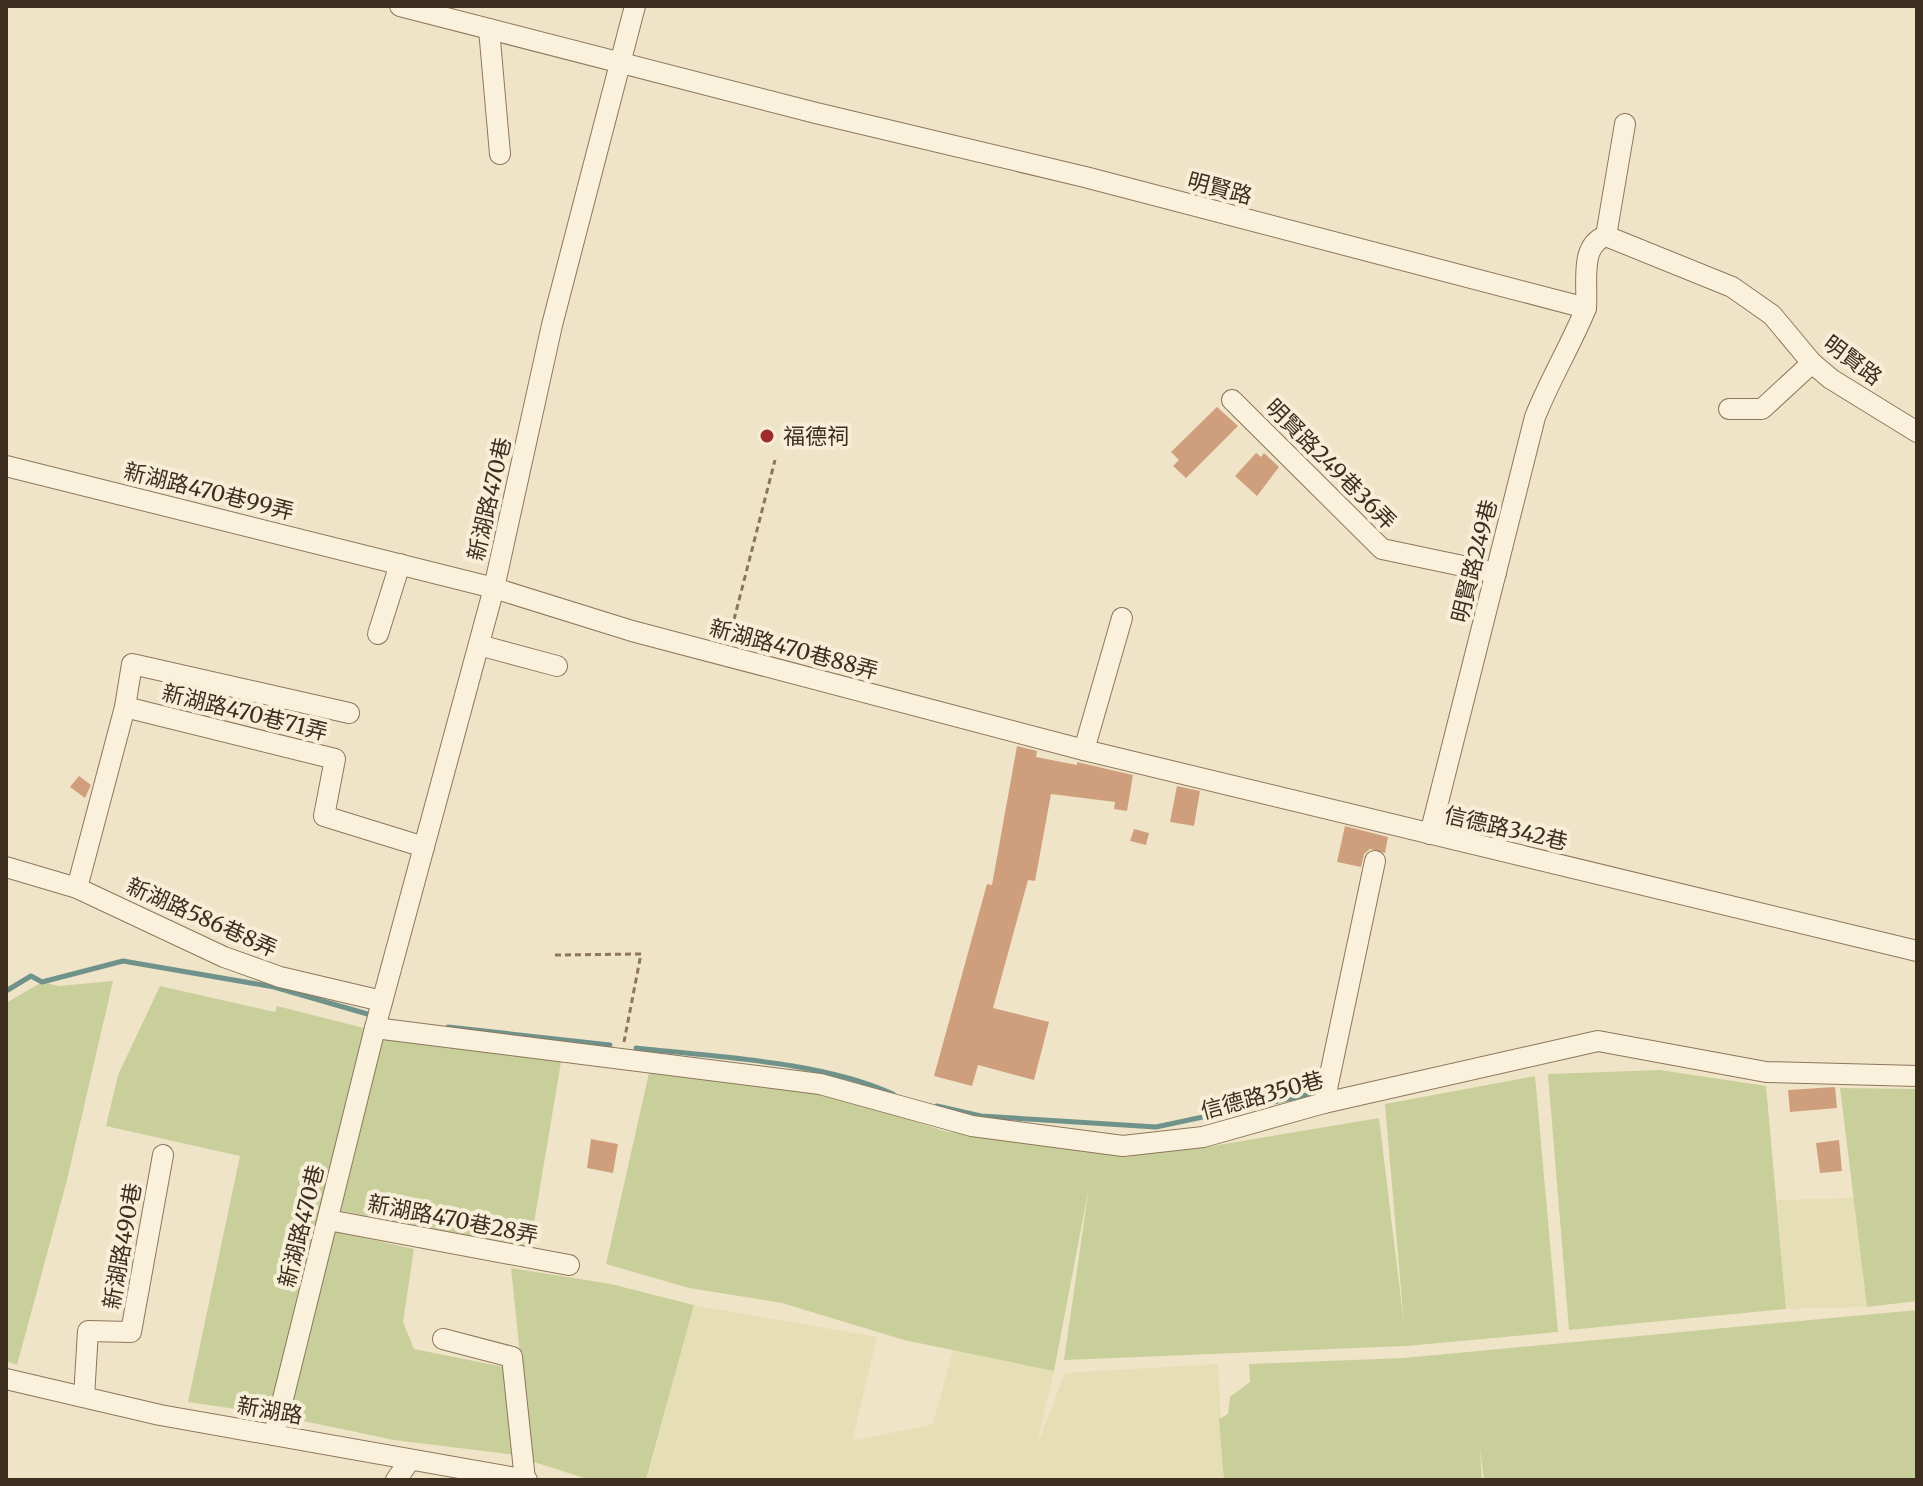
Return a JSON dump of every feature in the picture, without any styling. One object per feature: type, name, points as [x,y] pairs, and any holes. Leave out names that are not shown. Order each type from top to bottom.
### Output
[{"type":"street","name":"明賢路","points":[[400,6],[1085,177],[1586,308]]},
{"type":"street","name":"新湖路470巷","points":[[274,1435],[382,1001],[494,588],[552,325],[635,6]]},
{"type":"street","points":[[489,29],[500,154]]},
{"type":"street","points":[[1586,308],[1588,249],[1596,239],[1606,236],[1625,124]]},
{"type":"street","name":"明賢路","points":[[1606,236],[1732,287],[1772,315],[1812,363],[1917,432]]},
{"type":"street","name":"明賢路249巷","points":[[1430,834],[1535,417],[1555,368],[1571,344],[1586,308]]},
{"type":"street","points":[[1729,409],[1762,409],[1812,363]]},
{"type":"street","name":"明賢路249巷36弄","points":[[1232,400],[1382,549],[1496,573]]},
{"type":"street","name":"新湖路470巷99弄","points":[[6,466],[494,588]]},
{"type":"street","points":[[378,634],[400,564]]},
{"type":"street","name":"新湖路470巷88弄","points":[[494,588],[725,655],[1084,750]]},
{"type":"street","points":[[1084,750],[1122,618]]},
{"type":"street","points":[[479,645],[557,666]]},
{"type":"street","name":"新湖路470巷71弄","points":[[77,888],[125,707],[132,664],[349,713]]},
{"type":"street","name":"新湖路470巷71弄","points":[[125,707],[335,759],[324,816],[424,847]]},
{"type":"street","name":"信德路342巷","points":[[1084,750],[1917,951]]},
{"type":"street","points":[[1324,1103],[1375,861]]},
{"type":"street","name":"新湖路586巷8弄","points":[[6,867],[77,888],[224,957],[280,977],[382,1001]]},
{"type":"street","name":"信德路350巷","points":[[375,1028],[820,1084],[972,1126],[1123,1146],[1203,1137],[1324,1103],[1598,1041],[1766,1072],[1917,1076]]},
{"type":"street","name":"新湖路490巷","points":[[84,1397],[88,1331],[131,1332],[163,1155]]},
{"type":"street","name":"新湖路470巷28弄","points":[[328,1220],[569,1265]]},
{"type":"street","points":[[443,1339],[512,1357],[526,1480]]},
{"type":"street","name":"新湖路","points":[[6,1379],[160,1415],[526,1480]]},
{"type":"street","points":[[396,1480],[410,1460]]},
{"type":"path","points":[[725,655],[775,460]]},
{"type":"path","points":[[555,955],[641,954],[620,1061]]},
{"type":"shaded area","points":[[1854,1198],[1867,1307],[1786,1309],[1777,1200]]},
{"type":"shaded area","points":[[694,1305],[877,1337],[852,1441],[933,1424],[953,1350],[1054,1371],[1036,1448],[1065,1373],[1218,1364],[1224,1480],[647,1480]]},
{"type":"green space","points":[[113,981],[67,1180],[17,1365],[6,1361],[6,1003],[42,982],[59,986]]},
{"type":"green space","points":[[160,986],[275,1012],[277,1006],[368,1029],[270,1414],[188,1402],[240,1156],[106,1126],[118,1075]]},
{"type":"green space","points":[[382,1031],[562,1056],[530,1247],[336,1210]]},
{"type":"green space","points":[[1660,1070],[1766,1086],[1786,1309],[1569,1330],[1548,1074]]},
{"type":"green space","points":[[649,1073],[821,1091],[944,1131],[1094,1153],[1201,1148],[1379,1118],[1404,1324],[1385,1104],[1535,1076],[1558,1332],[1407,1346],[1064,1360],[1089,1187],[1054,1371],[904,1340],[782,1303],[689,1288],[606,1264]]},
{"type":"green space","points":[[1840,1088],[1917,1089],[1917,1301],[1867,1307]]},
{"type":"green space","points":[[333,1231],[414,1249],[403,1322],[414,1349],[504,1367],[517,1455],[394,1440],[289,1418]]},
{"type":"green space","points":[[511,1268],[611,1284],[694,1305],[646,1480],[590,1480],[531,1461]]},
{"type":"green space","points":[[1917,1310],[1917,1480],[1484,1480],[1480,1449],[1482,1480],[1224,1480],[1219,1419],[1228,1414],[1230,1397],[1250,1382],[1249,1364],[1403,1358]]},
{"type":"building","points":[[1217,407],[1238,426],[1186,478],[1173,466],[1179,460],[1171,452]]},
{"type":"building","points":[[1256,453],[1261,457],[1264,453],[1279,467],[1257,496],[1235,476]]},
{"type":"building","points":[[1017,746],[1037,751],[1036,757],[1077,765],[1077,762],[1133,775],[1127,811],[1114,809],[1115,802],[1051,794],[1035,881],[1028,880],[993,1008],[1049,1022],[1034,1080],[978,1065],[972,1086],[934,1076],[987,884],[992,885]]},
{"type":"building","points":[[79,776],[91,785],[85,798],[70,787]]},
{"type":"building","points":[[1177,786],[1200,791],[1194,826],[1170,822]]},
{"type":"building","points":[[1345,826],[1388,837],[1385,853],[1370,849],[1364,854],[1361,867],[1337,862]]},
{"type":"building","points":[[1134,829],[1149,833],[1146,845],[1130,841]]},
{"type":"building","points":[[1835,1087],[1837,1108],[1790,1112],[1788,1090]]},
{"type":"building","points":[[591,1139],[618,1144],[613,1173],[587,1168]]},
{"type":"building","points":[[1839,1140],[1842,1171],[1820,1173],[1816,1143]]},
{"type":"waterway","points":[[6,991],[31,976],[42,982],[123,961],[274,987],[371,1015]]},
{"type":"waterway","points":[[448,1027],[610,1045]]},
{"type":"waterway","points":[[636,1048],[801,1067],[865,1083],[893,1094]]},
{"type":"waterway","points":[[937,1106],[981,1116],[1156,1127],[1311,1094]]},
{"type":"place","name":"福德祠","points":[[767,436]]}]
